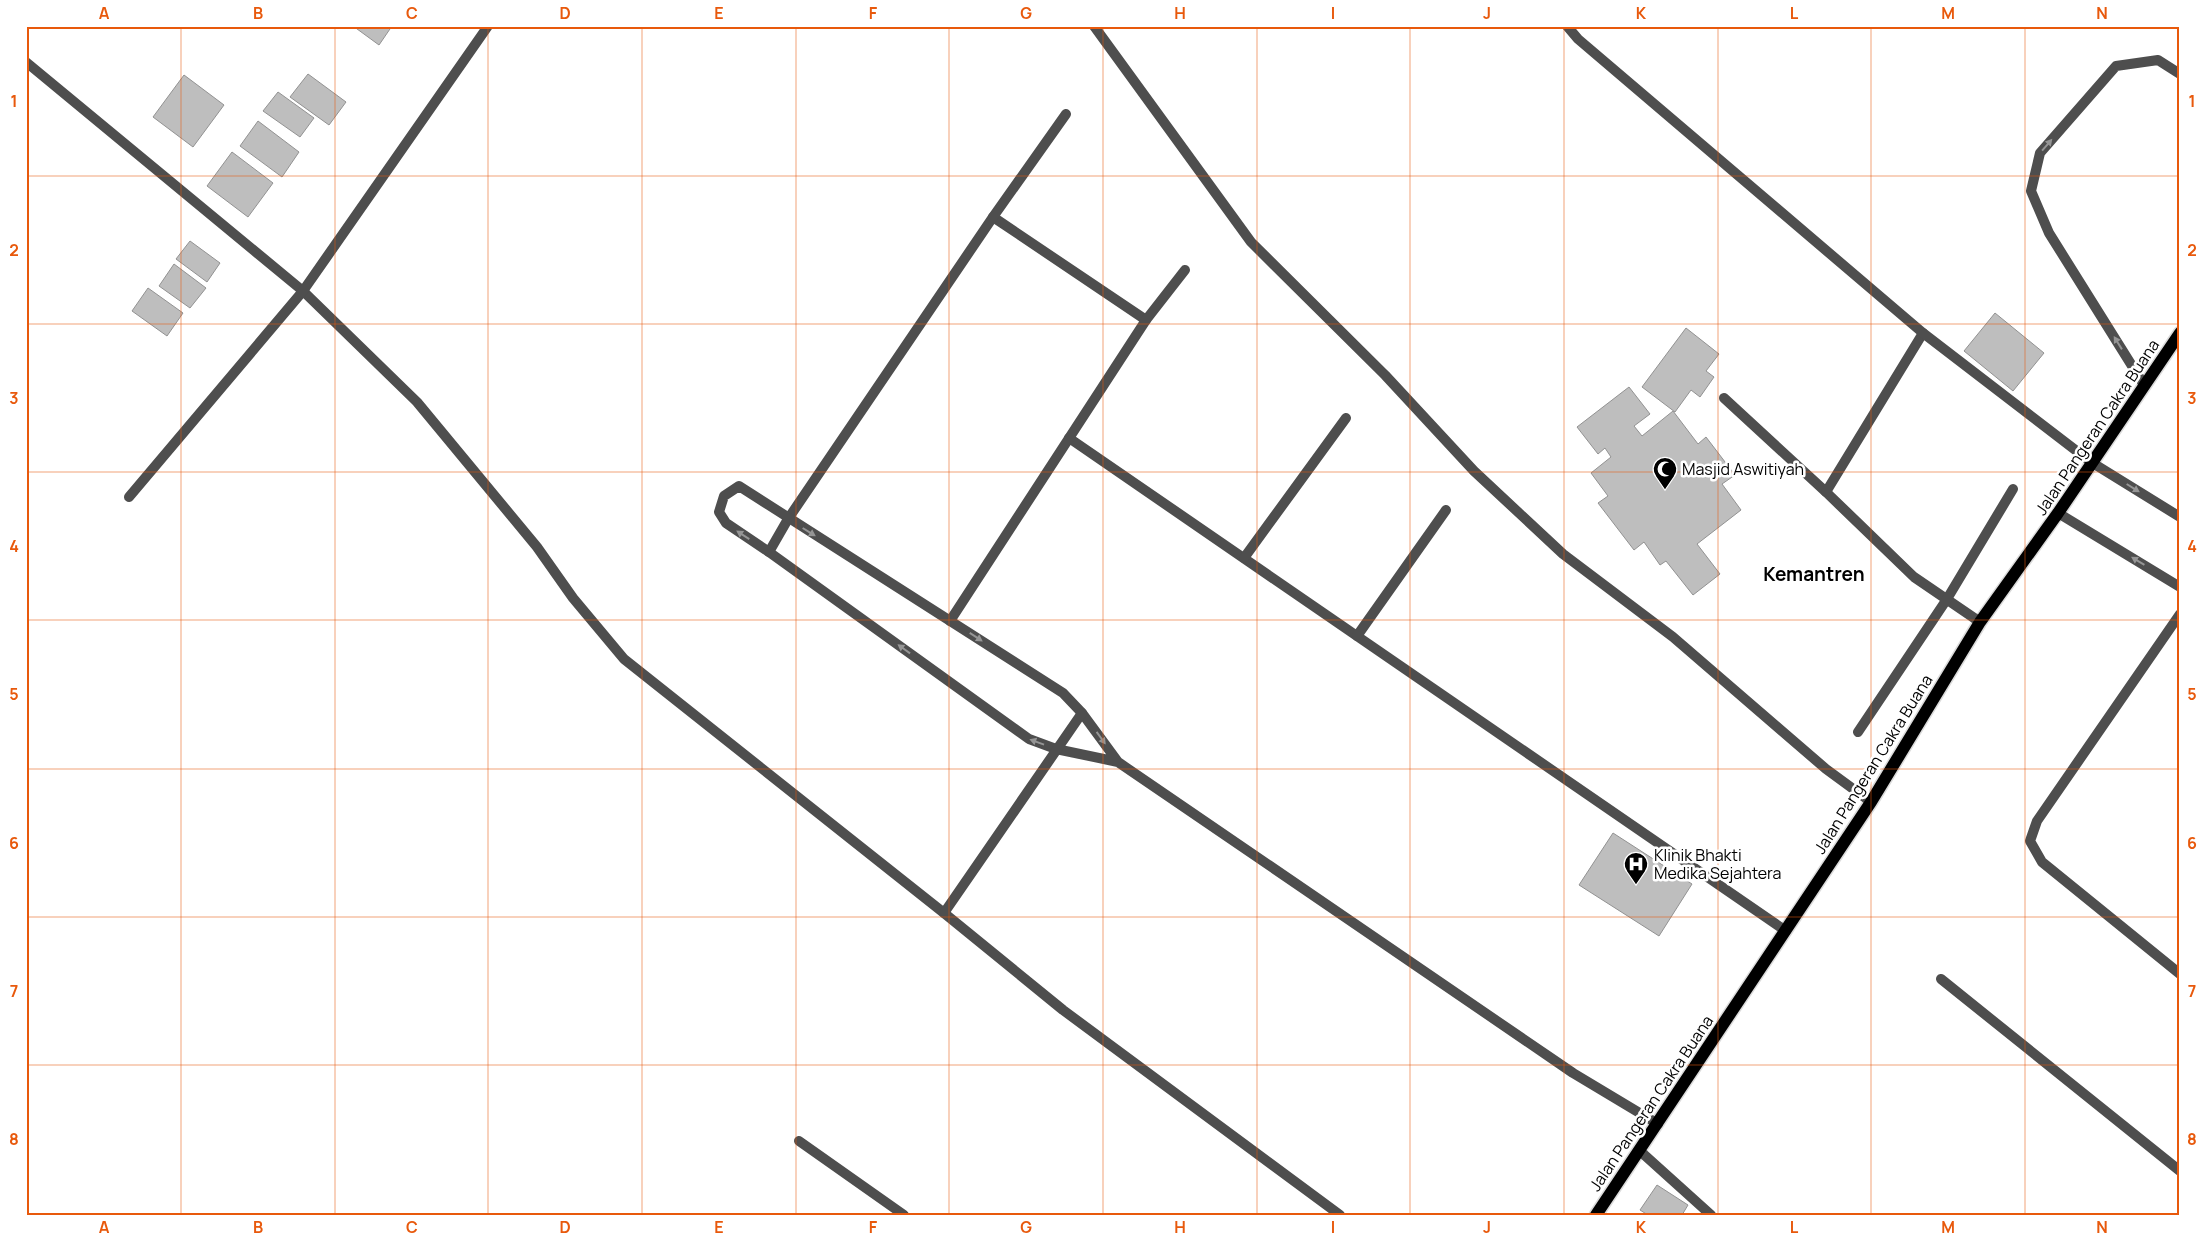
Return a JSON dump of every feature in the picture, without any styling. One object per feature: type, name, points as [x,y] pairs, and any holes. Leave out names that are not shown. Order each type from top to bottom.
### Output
[{"type":"main road","name":"Jalan Pangeran Cakra Buana","points":[[1596,1215],[1871,802],[1980,622],[2058,513],[2180,334]]},
{"type":"street","points":[[129,497],[303,291],[488,26]]},
{"type":"street","points":[[1094,26],[1251,242],[1385,375],[1474,471],[1563,554],[1673,637],[1826,769],[1871,802]]},
{"type":"street","points":[[1567,26],[1578,39],[1923,332],[2091,462],[2180,516]]},
{"type":"street","points":[[2144,385],[2049,233],[2031,190],[2040,153],[2116,66],[2158,60],[2180,74]]},
{"type":"street","points":[[26,62],[303,291],[416,402],[537,547],[573,598],[624,659],[1063,1010],[1340,1215]]},
{"type":"street","points":[[769,552],[788,519],[993,217],[1066,114]]},
{"type":"street","points":[[993,217],[1146,320]]},
{"type":"street","points":[[950,620],[1146,320],[1186,270]]},
{"type":"street","points":[[1826,492],[1923,332]]},
{"type":"street","points":[[1724,398],[1826,492],[1914,577],[1980,622]]},
{"type":"street","points":[[1244,558],[1346,418]]},
{"type":"street","points":[[1069,438],[1786,931]]},
{"type":"street","points":[[1118,762],[1056,749],[1029,739],[726,523],[719,512],[724,496],[739,486],[1063,693],[1082,713],[1118,762],[1573,1073],[1658,1124]]},
{"type":"street","points":[[1858,732],[1947,599],[2013,489]]},
{"type":"street","points":[[1357,636],[1446,510]]},
{"type":"street","points":[[2058,513],[2180,586]]},
{"type":"street","points":[[2180,614],[2037,821],[2030,841],[2042,862],[2180,974]]},
{"type":"street","points":[[944,913],[1082,713]]},
{"type":"street","points":[[1942,979],[2180,1171]]},
{"type":"street","points":[[799,1141],[904,1215]]},
{"type":"street","points":[[1640,1151],[1711,1215]]},
{"type":"building","points":[[353,26],[392,26],[379,45]]},
{"type":"building","points":[[308,74],[346,102],[329,125],[290,97]]},
{"type":"building","points":[[184,75],[224,105],[193,147],[153,117]]},
{"type":"building","points":[[278,92],[314,118],[300,137],[263,111]]},
{"type":"building","points":[[258,121],[299,152],[282,177],[240,146]]},
{"type":"building","points":[[232,152],[273,183],[248,217],[207,186]]},
{"type":"building","points":[[190,241],[220,263],[207,282],[176,259]]},
{"type":"building","points":[[174,264],[206,288],[190,308],[159,286]]},
{"type":"building","points":[[148,288],[183,313],[167,336],[132,311]]},
{"type":"building","points":[[1995,313],[2044,353],[2013,391],[1964,351]]},
{"type":"building","points":[[1686,328],[1719,354],[1706,371],[1714,377],[1700,397],[1691,390],[1675,412],[1642,387]]},
{"type":"building","name":"Masjid Aswitiyah","points":[[1629,387],[1650,414],[1634,426],[1642,436],[1673,411],[1698,444],[1706,437],[1735,475],[1722,484],[1741,510],[1697,544],[1720,574],[1693,595],[1666,561],[1660,565],[1644,542],[1634,550],[1598,503],[1608,496],[1591,473],[1611,457],[1605,448],[1598,454],[1577,427]]},
{"type":"building","name":"Klinik Bhakti Medika Sejahtera","points":[[1613,833],[1692,884],[1659,936],[1579,885]]},
{"type":"building","points":[[1657,1185],[1688,1205],[1682,1215],[1648,1215],[1640,1210]]},
{"type":"place","name":"Masjid Aswitiyah","points":[[1665,490]]},
{"type":"place","name":"Klinik Bhakti Medika Sejahtera","points":[[1636,885]]},
{"type":"district","name":"Kemantren","points":[[1814,574]]}]
